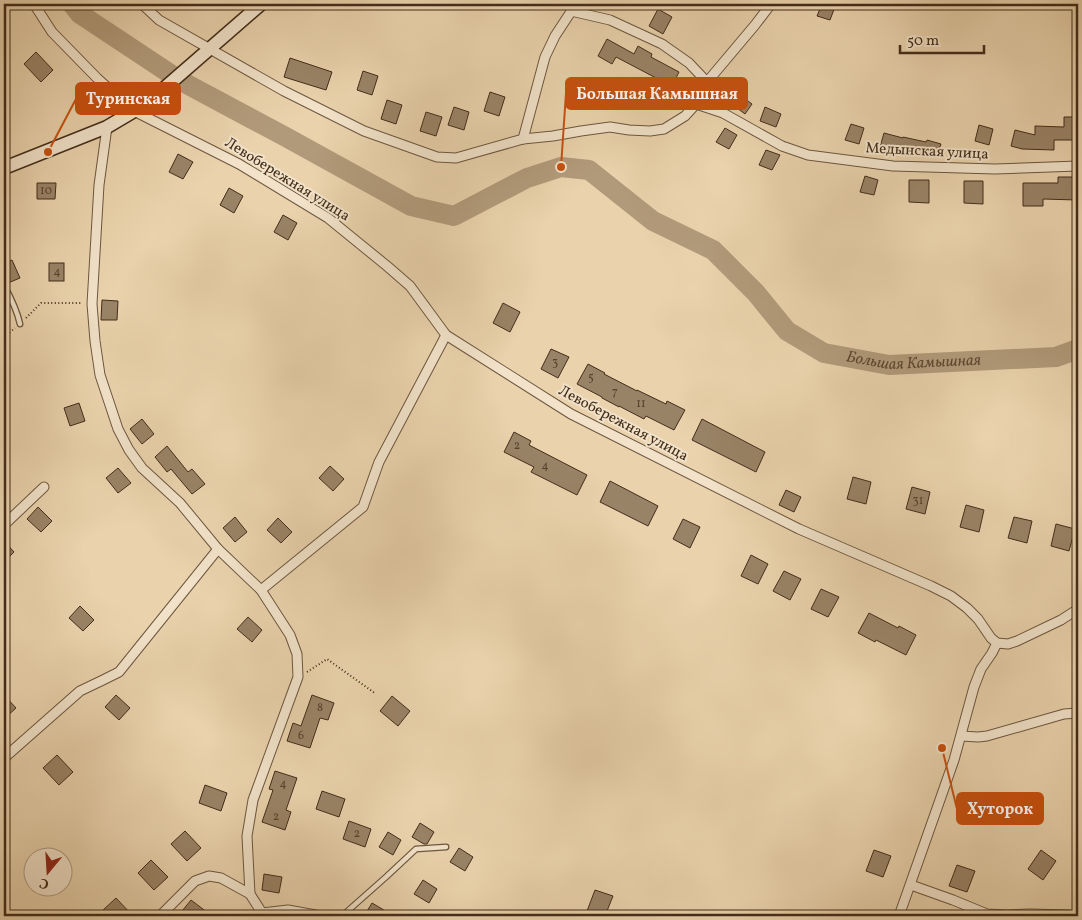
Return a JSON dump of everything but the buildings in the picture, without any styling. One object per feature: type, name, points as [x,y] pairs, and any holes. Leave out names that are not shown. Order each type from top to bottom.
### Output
[{"type":"street","name":"Левобережная улица","points":[[34,4],[52,32],[97,78],[134,111],[239,164],[328,218],[410,286],[446,335],[571,414],[799,529],[951,596],[967,608],[978,619],[991,638],[997,642]]},
{"type":"street","points":[[142,4],[159,20],[209,49],[284,91],[364,131],[437,157],[456,158],[523,139],[610,127],[650,131],[664,129],[685,116],[696,104],[707,82],[771,4]]},
{"type":"street","points":[[6,164],[107,127],[134,111],[153,98],[262,4]]},
{"type":"street","points":[[523,139],[545,57],[555,36],[574,7],[610,20],[662,44],[689,63],[707,82]]},
{"type":"street","name":"Медынская улица","points":[[696,104],[723,113],[782,146],[808,154],[893,166],[995,169],[1078,166]]},
{"type":"street","points":[[107,127],[99,185],[92,304],[100,375],[118,429],[129,450],[142,468],[180,503],[218,548],[261,590],[290,635],[297,654],[298,677],[253,800],[247,836],[250,894],[261,915],[288,910],[321,916]]},
{"type":"street","points":[[261,590],[363,507],[379,462],[446,335]]},
{"type":"street","points":[[4,524],[44,487]]},
{"type":"street","points":[[4,758],[80,691],[120,672],[218,548]]},
{"type":"street","points":[[899,916],[946,783],[981,669],[997,642],[1008,644],[1017,641],[1061,620],[1078,609]]},
{"type":"street","points":[[961,736],[987,736],[1064,714],[1078,713]]},
{"type":"street","points":[[160,916],[195,881],[210,876],[221,878],[250,894]]},
{"type":"street","points":[[911,885],[987,914],[1072,916]]},
{"type":"lane","points":[[4,285],[16,309],[20,324]]},
{"type":"lane","points":[[342,916],[416,849],[446,847]]},
{"type":"path","points":[[4,337],[41,303],[92,304]]},
{"type":"path","points":[[298,677],[328,658],[376,694]]},
{"type":"waterway","name":"Большая Камышная","points":[[72,4],[80,14],[181,81],[411,206],[454,216],[527,178],[561,167],[589,170],[653,221],[713,250],[756,293],[787,331],[824,353],[889,365],[1056,357],[1078,349]]},
{"type":"place","name":"Туринская","points":[[48,152]]},
{"type":"place","name":"Большая Камышная","points":[[561,167]]},
{"type":"place","name":"Хуторок","points":[[942,748]]}]
